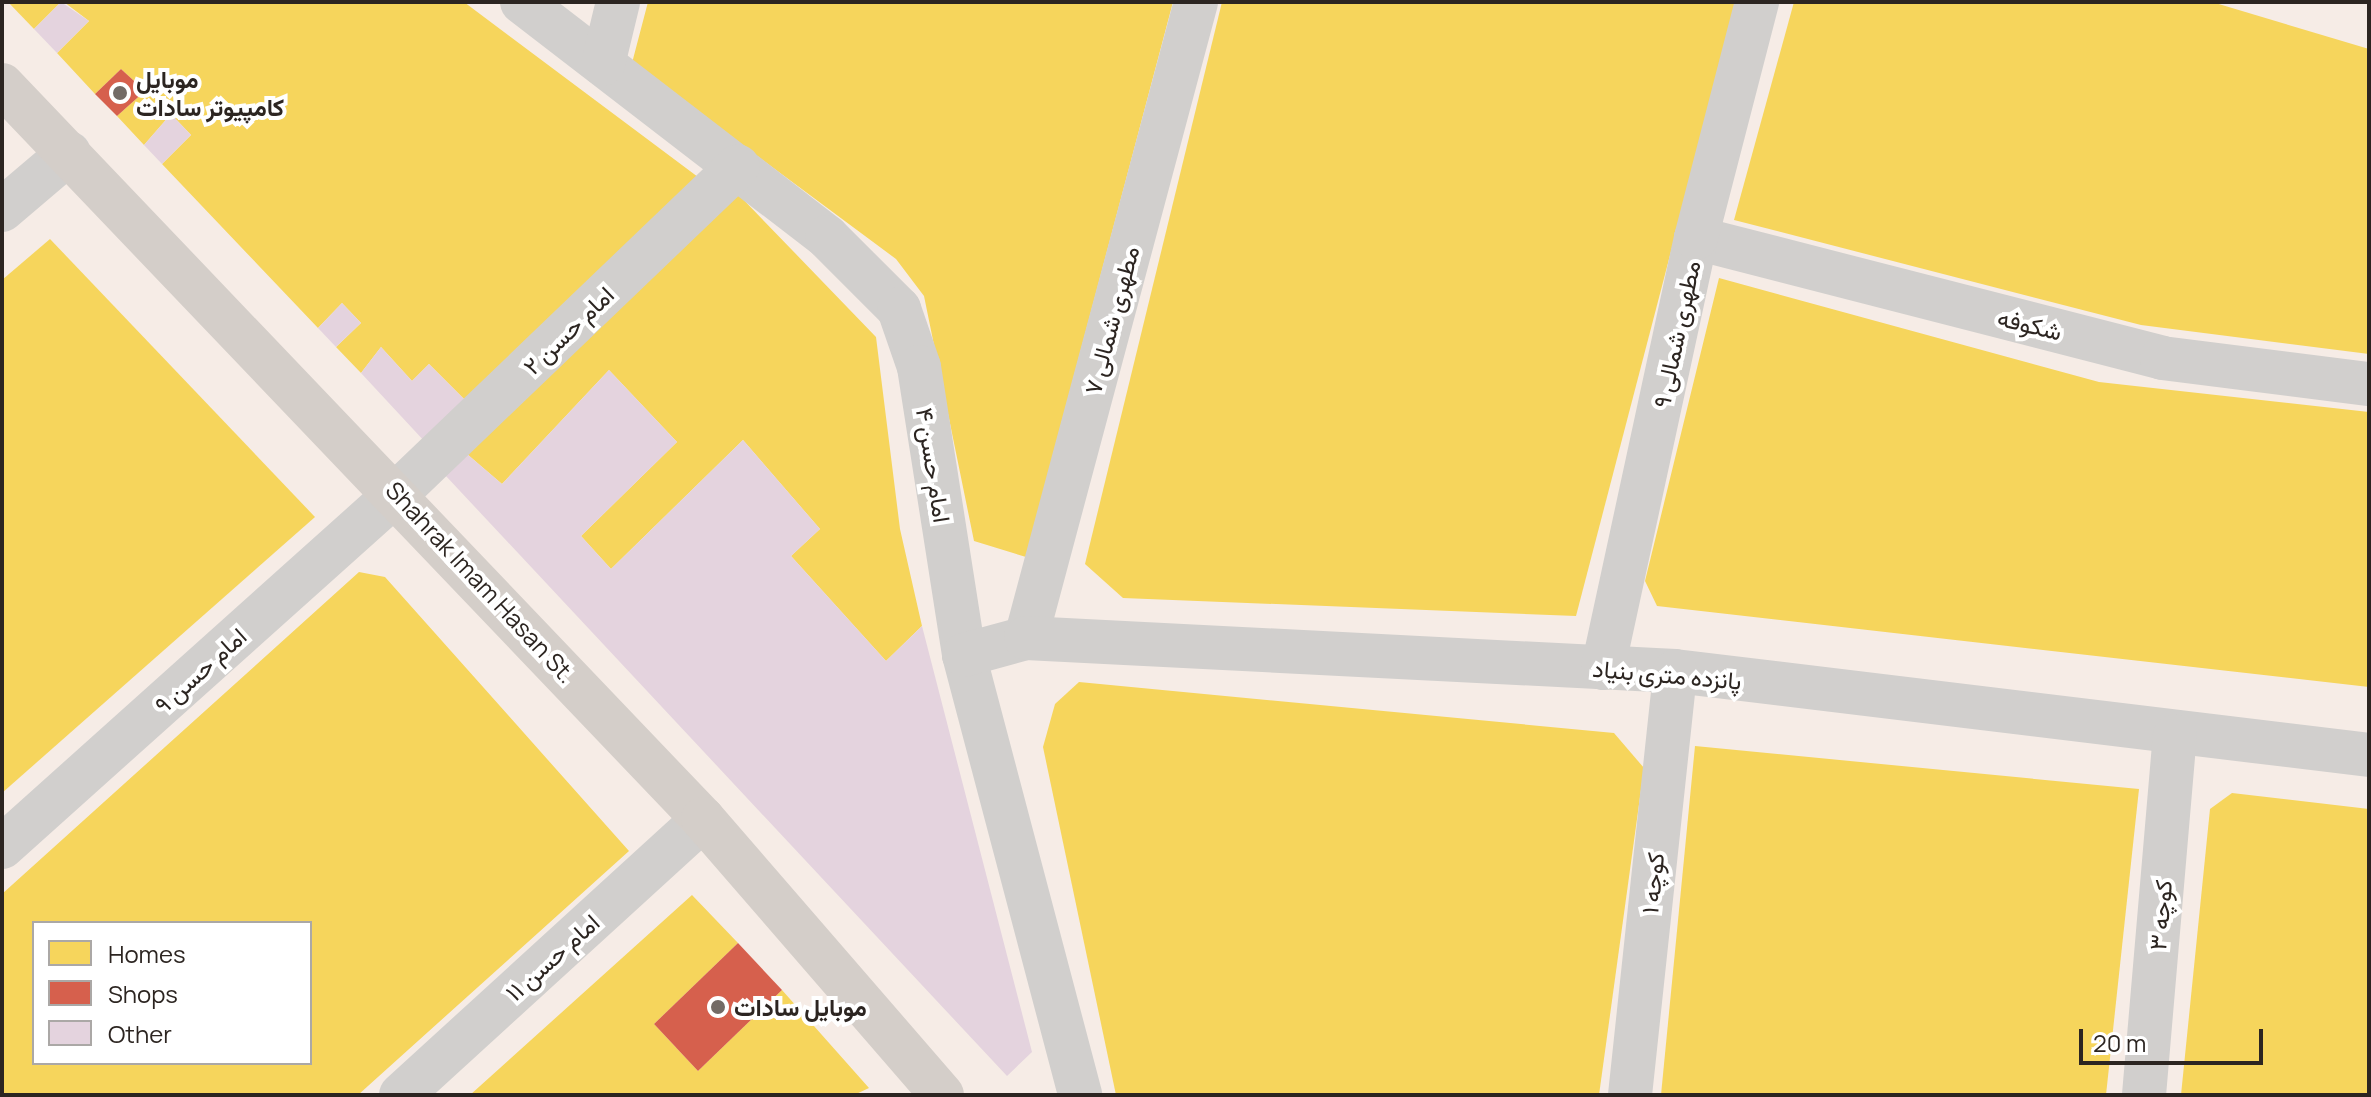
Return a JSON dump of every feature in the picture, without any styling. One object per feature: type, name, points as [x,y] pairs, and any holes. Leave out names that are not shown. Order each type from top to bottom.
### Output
[{"type":"main road","name":"Shahrak Imam Hasan St.","points":[[2,85],[397,493],[703,819],[942,1095]]},
{"type":"street","name":"امام حسن ۴","points":[[522,2],[827,237],[899,309],[919,367],[964,655],[1080,1095]]},
{"type":"street","points":[[603,64],[618,2]]},
{"type":"street","name":"مطهری شمالی ۷","points":[[1026,638],[1196,2]]},
{"type":"street","name":"مطهری شمالی ۹","points":[[1603,668],[1696,238],[1757,2]]},
{"type":"street","points":[[2,210],[69,153]]},
{"type":"street","name":"امام حسن ۲","points":[[397,493],[738,166]]},
{"type":"street","name":"شکوفه","points":[[1696,238],[2162,358],[2369,384]]},
{"type":"street","name":"امام حسن ۹","points":[[2,847],[397,493]]},
{"type":"street","name":"پانزده متری بنیاد","points":[[964,655],[1026,638],[1675,671],[2175,736],[2369,755]]},
{"type":"street","name":"کوچه ۱","points":[[1630,1095],[1675,671]]},
{"type":"street","name":"کوچه ۳","points":[[2144,1095],[2175,736]]},
{"type":"street","name":"امام حسن ۱۱","points":[[401,1095],[703,819]]},
{"type":"building: Homes","points":[[8,2],[61,2],[34,29]]},
{"type":"building: Homes","points":[[64,2],[464,2],[702,180],[469,404],[429,364],[412,381],[381,347],[361,373],[336,347],[361,323],[342,303],[318,328],[162,164],[191,135],[171,114],[144,145],[117,116],[145,91],[121,69],[95,94],[57,53],[89,21]]},
{"type":"building: Homes","points":[[648,2],[1173,2],[1026,557],[974,541],[924,296],[896,259],[632,63]]},
{"type":"building: Homes","points":[[1222,2],[1736,2],[1576,616],[1123,598],[1085,564]]},
{"type":"building: Homes","points":[[1794,2],[2212,2],[2369,49],[2369,354],[2141,325],[1734,220]]},
{"type":"building: Homes","points":[[737,193],[876,337],[900,529],[922,626],[886,661],[791,556],[820,529],[743,440],[611,569],[581,536],[677,442],[609,370],[502,484],[467,454]]},
{"type":"building: Homes","points":[[50,239],[315,517],[2,793],[2,280]]},
{"type":"building: Homes","points":[[1719,278],[2099,382],[2369,412],[2369,687],[1657,606],[1645,581]]},
{"type":"building: Homes","points":[[359,572],[385,577],[629,851],[358,1095],[2,1095],[2,894]]},
{"type":"building: Homes","points":[[1079,682],[1614,733],[1644,768],[1599,1095],[1116,1095],[1043,747],[1055,704]]},
{"type":"building: Homes","points":[[1695,746],[2139,789],[2106,1095],[1661,1095]]},
{"type":"building: Homes","points":[[2232,793],[2369,809],[2369,1095],[2181,1095],[2210,809]]},
{"type":"building: Homes","points":[[692,895],[738,943],[654,1024],[698,1071],[782,990],[869,1088],[854,1095],[470,1095]]},
{"type":"building: Shops","name":"موبایل کامپیوتر سادات","points":[[121,69],[145,91],[117,116],[95,94]]},
{"type":"building: Shops","name":"موبایل سادات","points":[[738,943],[782,990],[698,1071],[654,1024]]},
{"type":"building: Other","points":[[61,2],[89,21],[57,53],[34,29]]},
{"type":"building: Other","points":[[171,114],[191,135],[162,164],[144,145]]},
{"type":"building: Other","points":[[342,303],[361,323],[336,347],[318,328]]},
{"type":"building: Other","points":[[381,347],[412,381],[429,364],[469,404],[426,443],[361,373]]},
{"type":"building: Other","points":[[609,370],[677,442],[581,536],[611,569],[743,440],[820,529],[791,556],[886,661],[922,626],[1032,1052],[1007,1076],[445,475],[467,454],[502,484]]},
{"type":"place","name":"موبایل کامپیوتر سادات","points":[[120,93]]},
{"type":"place","name":"موبایل سادات","points":[[718,1007]]}]
